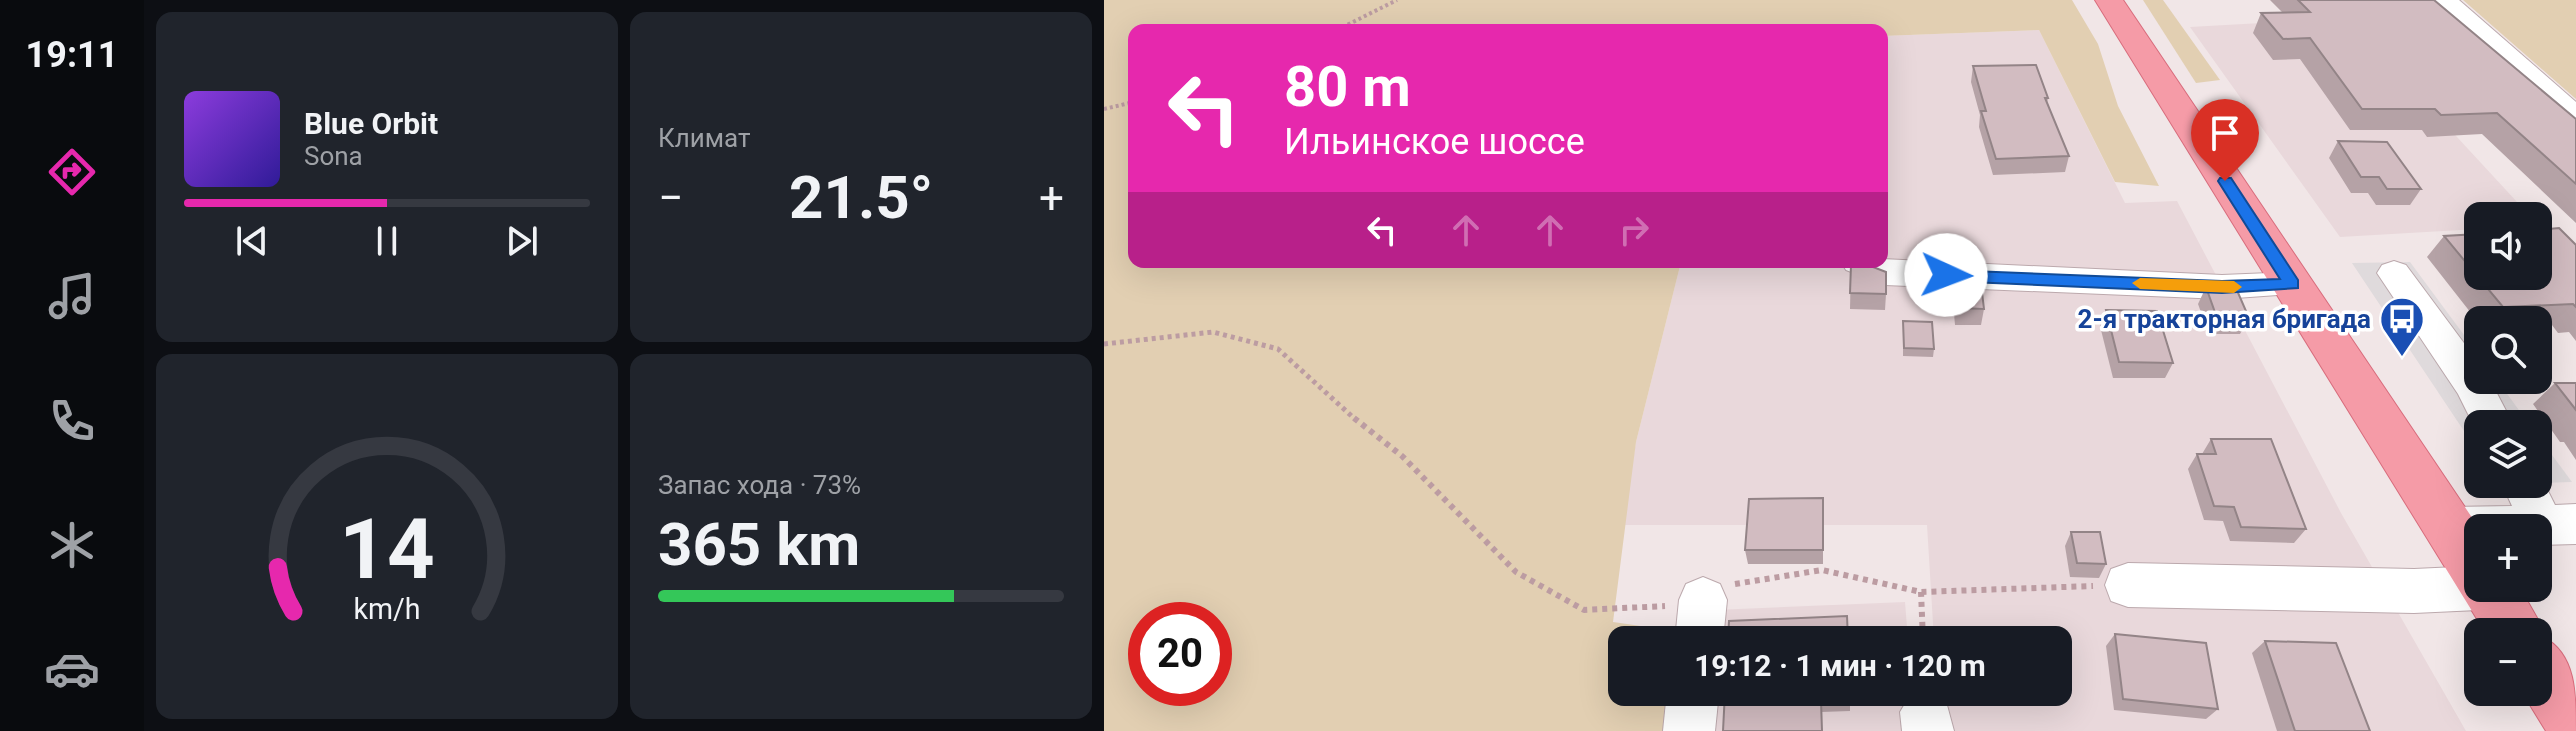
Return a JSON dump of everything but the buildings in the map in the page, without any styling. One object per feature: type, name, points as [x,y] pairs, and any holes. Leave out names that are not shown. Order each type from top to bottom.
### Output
[{"type":"main road","points":[[2109,0],[2464,550]]},
{"type":"main road","points":[[2552,686],[2576,723]]},
{"type":"street","points":[[2445,0],[2576,117]]},
{"type":"street","points":[[1868,268],[1885,273],[2222,287],[2292,284]]},
{"type":"street","points":[[2394,273],[2474,386],[2486,410]]},
{"type":"street","points":[[2536,498],[2559,524]]},
{"type":"street","points":[[2449,527],[2559,524]]},
{"type":"street","points":[[2128,585],[2414,591],[2464,589]]},
{"type":"street","points":[[1689,731],[1692,706]]},
{"type":"path","points":[[1349,24],[1397,0]]},
{"type":"path","points":[[1104,109],[1128,103]]},
{"type":"path","points":[[1104,344],[1213,332],[1278,349],[1358,422],[1402,456],[1516,572],[1584,610],[1634,610],[1701,620],[1733,585],[1822,570],[1921,592],[2128,585]]},
{"type":"path","points":[[1921,592],[1922,626]]},
{"type":"shaded area","points":[[1104,0],[2072,0],[2098,44],[2118,106],[2159,186],[2115,182],[2039,30],[1888,36],[1888,24],[1128,24],[1128,268],[1680,268],[1636,442],[1613,622],[1641,626],[1608,626],[1608,706],[1679,706],[1676,731],[1104,731]]},
{"type":"shaded area","points":[[2143,0],[2163,0],[2220,80],[2196,83]]},
{"type":"shaded area","points":[[2463,0],[2576,0],[2576,99]]},
{"type":"shaded area","points":[[2347,18],[2517,202],[2464,202],[2464,230],[2340,237],[2190,27]]},
{"type":"shaded area","points":[[2039,30],[2125,203],[2177,201],[2341,513],[2466,731],[1941,731],[1939,706],[2072,706],[2072,626],[1933,626],[1927,525],[1622,525],[1636,442],[1680,268],[1888,268],[1888,36]]},
{"type":"shaded area","points":[[2410,262],[2464,335],[2464,394],[2507,394],[2519,410],[2464,410],[2464,431],[2352,263]]},
{"type":"shaded area","points":[[2552,455],[2572,482],[2552,483]]},
{"type":"shaded area","points":[[1905,602],[1907,626],[1712,626],[1714,610]]},
{"type":"shaded area","points":[[1705,706],[1913,706],[1916,731],[1703,731]]},
{"type":"slow traffic","points":[[2140,283],[2234,287]]},
{"type":"place","name":"2-я тракторная бригада","points":[[2402,358]]},
{"type":"route","points":[[1946,275],[2222,287],[2292,284],[2225,181]]}]
